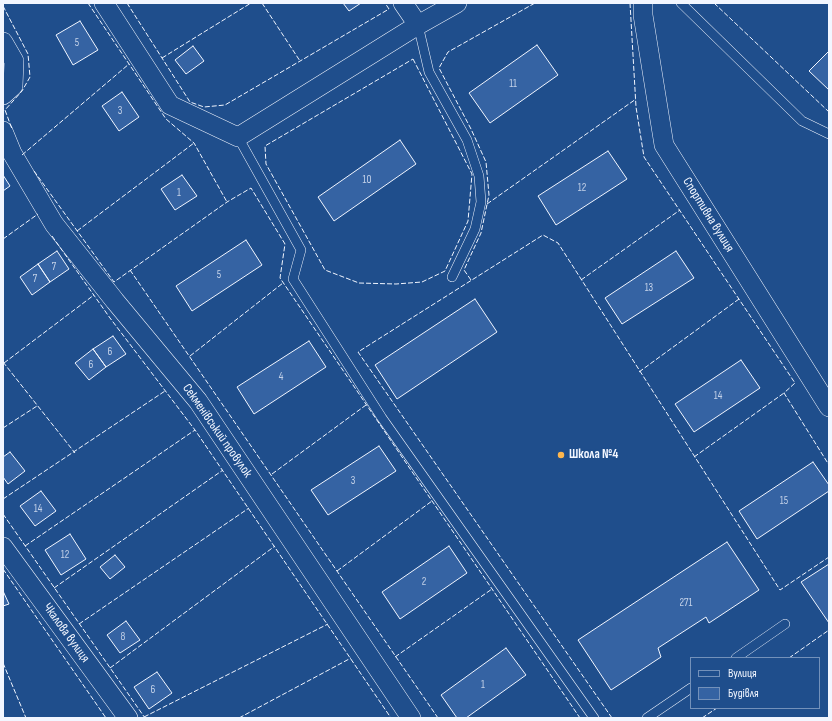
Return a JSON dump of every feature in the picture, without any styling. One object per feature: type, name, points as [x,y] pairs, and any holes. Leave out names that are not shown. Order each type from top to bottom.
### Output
[{"type":"street","points":[[104,3],[170,105],[238,137],[418,25],[457,3]]},
{"type":"street","points":[[403,3],[418,25]]},
{"type":"street","name":"Спортивна вулиця","points":[[643,3],[643,15],[664,145],[829,408]]},
{"type":"street","points":[[3,42],[14,61],[13,86],[3,95]]},
{"type":"street","name":"Секменівський провулок","points":[[3,131],[12,153],[54,224],[115,302],[198,401],[411,718]]},
{"type":"street","name":"Чкалова вулиця","points":[[3,547],[128,718]]},
{"type":"lane","points":[[681,3],[802,122],[829,134]]},
{"type":"lane","points":[[418,25],[429,72],[467,140],[479,176],[481,202],[475,229],[452,277]]},
{"type":"lane","points":[[238,137],[301,250],[293,279],[382,418],[594,718]]},
{"type":"lane","points":[[737,657],[785,624]]},
{"type":"lane","points":[[647,718],[690,689]]},
{"type":"building","points":[[343,3],[361,3],[349,11]]},
{"type":"building","points":[[80,21],[98,50],[73,65],[56,35]]},
{"type":"building","points":[[537,45],[558,75],[490,123],[469,93]]},
{"type":"building","points":[[193,46],[204,61],[186,74],[175,60]]},
{"type":"building","points":[[829,51],[829,90],[809,71]]},
{"type":"building","points":[[122,92],[139,117],[119,131],[102,106]]},
{"type":"building","points":[[400,140],[416,164],[334,221],[318,197]]},
{"type":"building","points":[[608,151],[627,179],[556,225],[538,196]]},
{"type":"building","points":[[3,175],[10,186],[3,191]]},
{"type":"building","points":[[182,175],[197,196],[175,210],[161,189]]},
{"type":"building","points":[[246,240],[262,265],[192,311],[176,286]]},
{"type":"building","points":[[57,251],[69,269],[50,282],[38,264]]},
{"type":"building","points":[[676,251],[694,278],[622,324],[605,298]]},
{"type":"building","points":[[38,264],[50,282],[32,295],[20,277]]},
{"type":"building","points":[[475,299],[497,332],[397,399],[375,365]]},
{"type":"building","points":[[113,336],[126,354],[106,367],[93,349]]},
{"type":"building","points":[[309,341],[326,367],[254,414],[237,387]]},
{"type":"building","points":[[93,349],[106,367],[89,380],[75,363]]},
{"type":"building","points":[[741,360],[760,388],[694,432],[675,404]]},
{"type":"building","points":[[379,446],[396,471],[328,515],[311,490]]},
{"type":"building","points":[[10,452],[25,471],[8,484],[3,477],[3,457]]},
{"type":"building","points":[[813,462],[829,485],[829,491],[757,539],[739,511]]},
{"type":"building","points":[[41,491],[56,511],[35,526],[20,506]]},
{"type":"building","points":[[70,534],[86,559],[61,575],[45,550]]},
{"type":"building","points":[[727,542],[759,590],[709,623],[706,617],[658,648],[661,657],[611,690],[578,640]]},
{"type":"building","points":[[449,546],[467,573],[400,619],[382,592]]},
{"type":"building","points":[[115,555],[125,567],[110,579],[100,567]]},
{"type":"building","points":[[829,564],[829,623],[801,582]]},
{"type":"building","points":[[3,591],[9,604],[3,606]]},
{"type":"building","points":[[126,621],[140,640],[120,653],[107,635]]},
{"type":"building","points":[[506,648],[526,675],[466,718],[457,718],[441,695]]},
{"type":"building","points":[[157,672],[172,693],[149,709],[134,687]]},
{"type":"fence","points":[[88,3],[166,119],[194,143],[227,202]]},
{"type":"fence","points":[[127,3],[190,102],[204,107],[225,105],[389,9],[385,3]]},
{"type":"fence","points":[[162,58],[251,3]]},
{"type":"fence","points":[[262,3],[300,61]]},
{"type":"fence","points":[[471,280],[464,270],[481,233],[489,195],[486,162],[471,129],[439,68],[448,52],[535,3]]},
{"type":"fence","points":[[630,3],[636,107],[644,157],[795,383],[784,393],[829,465]]},
{"type":"fence","points":[[714,3],[829,112]]},
{"type":"fence","points":[[3,6],[28,54],[30,77],[22,91],[5,110],[12,129]]},
{"type":"fence","points":[[413,59],[472,174],[468,221],[445,271],[422,282],[396,284],[359,283],[325,270],[266,164],[265,146],[413,59]]},
{"type":"fence","points":[[22,155],[129,64]]},
{"type":"fence","points":[[487,204],[636,99]]},
{"type":"fence","points":[[77,231],[194,143]]},
{"type":"fence","points":[[34,171],[114,282],[227,202],[251,188],[285,244],[280,278],[580,718]]},
{"type":"fence","points":[[581,280],[680,210]]},
{"type":"fence","points":[[3,239],[38,214]]},
{"type":"fence","points":[[612,718],[358,352],[543,235],[558,243],[780,590],[829,557]]},
{"type":"fence","points":[[52,236],[110,318],[195,430],[391,718]]},
{"type":"fence","points":[[130,270],[438,718]]},
{"type":"fence","points":[[190,356],[283,283]]},
{"type":"fence","points":[[4,363],[94,295]]},
{"type":"fence","points":[[639,372],[739,299]]},
{"type":"fence","points":[[3,362],[75,453]]},
{"type":"fence","points":[[3,499],[165,391]]},
{"type":"fence","points":[[694,457],[784,393]]},
{"type":"fence","points":[[272,474],[366,405]]},
{"type":"fence","points":[[3,428],[37,406]]},
{"type":"fence","points":[[25,546],[195,430]]},
{"type":"fence","points":[[54,588],[223,470]]},
{"type":"fence","points":[[337,571],[432,501]]},
{"type":"fence","points":[[79,624],[249,508]]},
{"type":"fence","points":[[3,514],[145,718]]},
{"type":"fence","points":[[110,668],[275,546]]},
{"type":"fence","points":[[3,569],[106,718]]},
{"type":"fence","points":[[395,657],[492,589]]},
{"type":"fence","points":[[144,717],[328,624]]},
{"type":"fence","points":[[790,657],[829,630]]},
{"type":"fence","points":[[239,718],[351,658]]},
{"type":"fence","points":[[3,663],[26,718]]},
{"type":"fence","points":[[702,718],[716,709]]},
{"type":"place","name":"Школа №4","points":[[561,455]]}]
